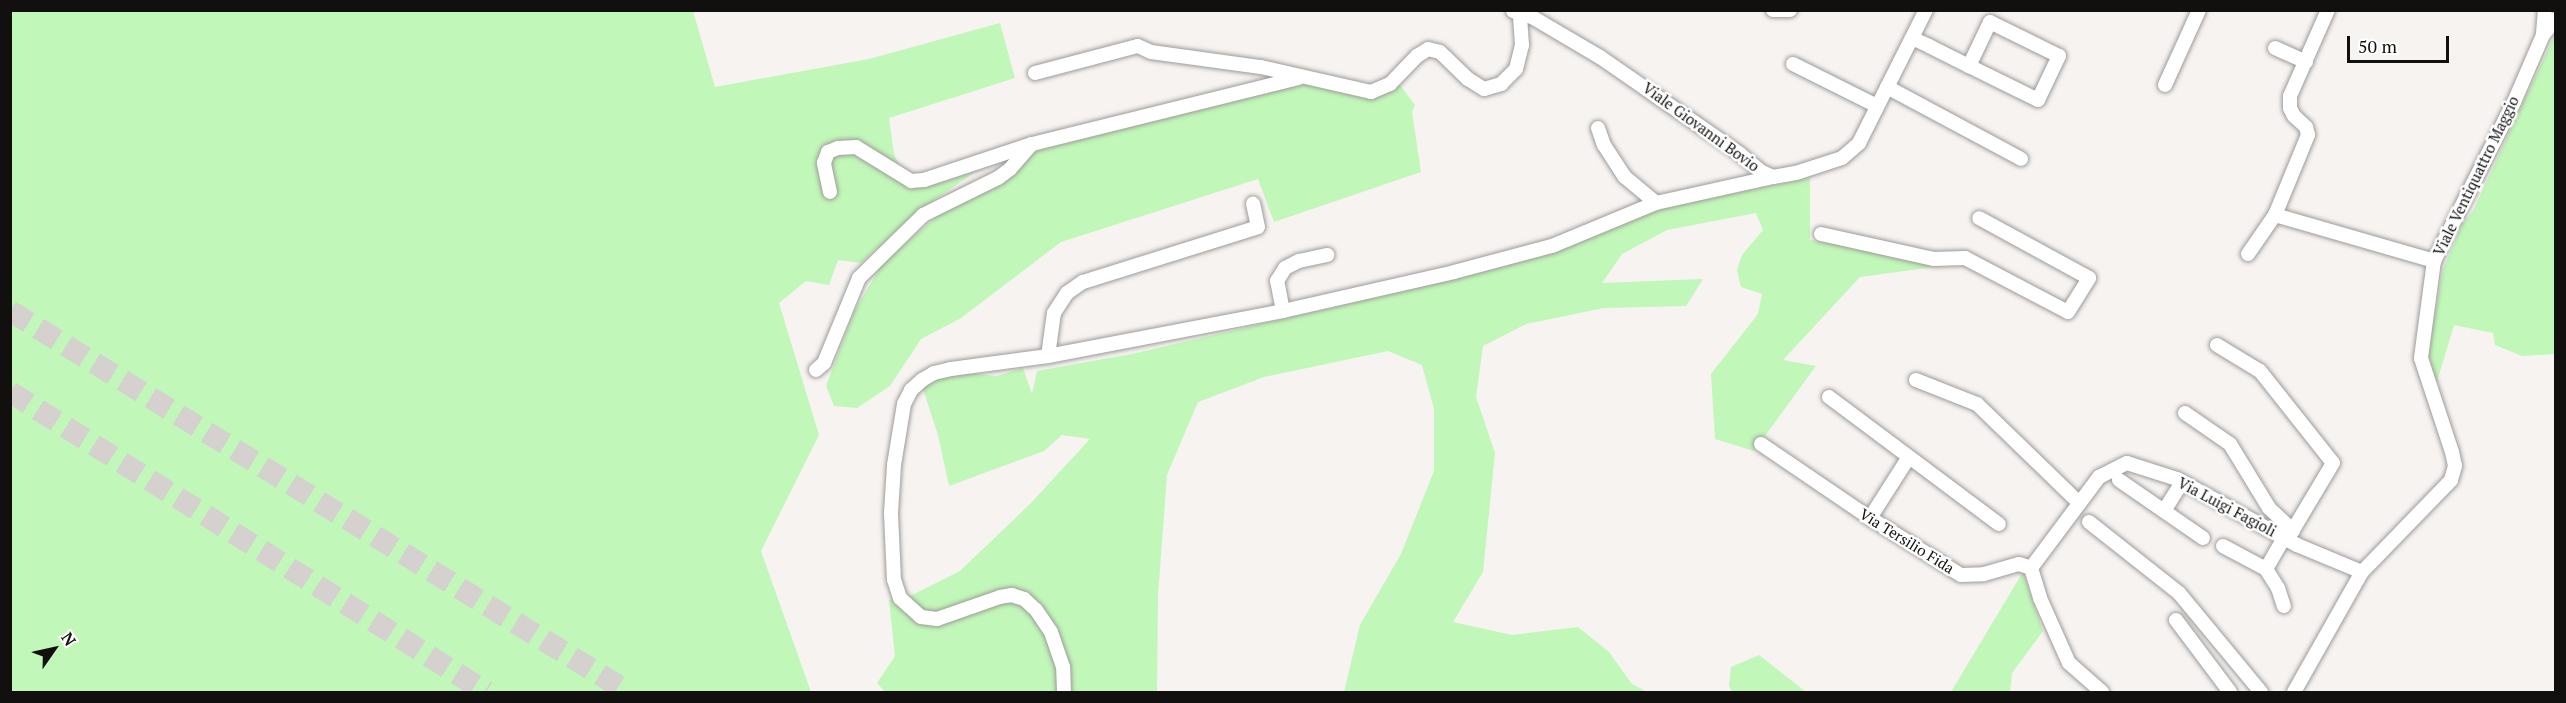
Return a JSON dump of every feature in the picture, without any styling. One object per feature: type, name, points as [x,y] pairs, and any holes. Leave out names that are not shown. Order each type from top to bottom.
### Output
[{"type":"street","points":[[1773,10],[1790,10]]},
{"type":"street","name":"Viale Giovanni Bovio","points":[[1516,12],[1600,57],[1740,154],[1760,171],[1773,177],[1796,173],[1842,158],[1859,143],[1926,10]]},
{"type":"street","points":[[2165,85],[2199,10]]},
{"type":"street","points":[[2248,255],[2275,215],[2308,135],[2306,128],[2294,116],[2290,108],[2290,96],[2328,10]]},
{"type":"street","name":"Viale Ventiquattro Maggio","points":[[2294,693],[2362,572],[2451,480],[2455,466],[2421,358],[2434,261],[2514,102],[2542,35],[2546,10]]},
{"type":"street","points":[[1035,73],[1138,46],[1151,52],[1261,67],[1371,92],[1390,84],[1417,56],[1428,49],[1440,52],[1468,79],[1484,89],[1501,84],[1516,69],[1522,45],[1516,12]]},
{"type":"street","name":"Viale Ventiquattro Maggio","points":[[2542,35],[2556,19]]},
{"type":"street","points":[[1912,38],[2038,100],[2060,56],[1990,22],[1969,66]]},
{"type":"street","points":[[2275,48],[2306,62]]},
{"type":"street","points":[[1793,64],[1877,106]]},
{"type":"street","points":[[830,192],[824,163],[828,152],[838,148],[856,147],[911,181],[924,180],[1032,144],[1300,77]]},
{"type":"street","points":[[1887,87],[2020,159]]},
{"type":"street","points":[[1598,128],[1604,145],[1624,177],[1656,202]]},
{"type":"street","points":[[816,370],[824,363],[832,346],[859,278],[923,215],[999,178],[1032,144]]},
{"type":"street","points":[[1064,693],[1063,666],[1051,632],[1036,610],[1024,599],[1012,595],[1000,597],[938,619],[921,618],[900,598],[894,579],[891,513],[894,465],[904,404],[911,390],[934,373],[1048,356],[1283,311],[1454,272],[1552,246],[1656,202],[1773,177]]},
{"type":"street","points":[[1048,356],[1054,313],[1067,293],[1083,282],[1258,227],[1253,204]]},
{"type":"street","points":[[2275,215],[2434,261]]},
{"type":"street","points":[[1821,234],[1934,259],[1965,258],[2068,312],[2088,278],[1979,218]]},
{"type":"street","points":[[1283,311],[1277,281],[1285,268],[1299,261],[1327,255]]},
{"type":"street","points":[[2185,413],[2230,444],[2288,536],[2333,463],[2260,371],[2217,345]]},
{"type":"street","points":[[1916,380],[1977,404],[2079,503]]},
{"type":"street","points":[[1828,397],[1999,524]]},
{"type":"street","name":"Via Tersilio Fida","points":[[1761,444],[1870,518],[1961,575],[1984,574],[2019,564],[2031,568]]},
{"type":"street","points":[[1870,518],[1909,457]]},
{"type":"street","name":"Via Luigi Fagioli","points":[[2031,568],[2099,477],[2127,463],[2182,482],[2362,572]]},
{"type":"street","points":[[2119,480],[2203,538]]},
{"type":"street","points":[[2164,511],[2182,482]]},
{"type":"street","points":[[2089,522],[2179,593],[2261,693]]},
{"type":"street","name":"Via Luigi Fagioli","points":[[2266,569],[2288,536]]},
{"type":"street","points":[[2223,546],[2266,569],[2278,588],[2284,606]]},
{"type":"street","points":[[2031,568],[2040,598],[2069,663],[2102,693]]},
{"type":"street","points":[[2176,620],[2230,693]]},
{"type":"street","points":[[2194,644],[2210,631]]},
{"type":"green space","points":[[10,11],[693,11],[715,87],[869,59],[1000,23],[1015,78],[889,118],[894,154],[909,187],[940,183],[978,170],[917,212],[861,263],[838,260],[829,285],[806,281],[779,303],[819,435],[761,551],[811,692],[11,692]]},
{"type":"green space","points":[[2555,34],[2555,354],[2522,356],[2495,345],[2493,333],[2454,325],[2436,385],[2428,351],[2443,269],[2463,223],[2473,211]]},
{"type":"green space","points":[[1290,80],[1372,100],[1400,85],[1415,105],[1412,112],[1421,172],[1274,222],[1258,179],[1061,242],[961,318],[921,339],[890,386],[857,408],[834,406],[826,386],[854,312],[882,264],[945,209],[1000,170],[1042,149]]},
{"type":"green space","points":[[1810,178],[1810,240],[1956,264],[1860,277],[1783,360],[1816,366],[1754,451],[1715,439],[1711,374],[1758,314],[1762,294],[1741,287],[1737,270],[1742,255],[1763,230],[1756,213],[1667,230],[1622,254],[1602,283],[1703,279],[1686,306],[1604,308],[1526,324],[1483,346],[1476,397],[1495,453],[1483,572],[1453,622],[1512,635],[1578,627],[1609,652],[1632,684],[1647,692],[1344,692],[1360,625],[1401,554],[1434,471],[1434,409],[1422,365],[1388,351],[1264,377],[1198,402],[1167,475],[1158,595],[1157,692],[885,692],[877,683],[895,656],[889,600],[912,595],[960,571],[1030,504],[1090,439],[1062,435],[1044,451],[949,486],[938,435],[922,386],[939,366],[967,373],[997,376],[1023,368],[1032,394],[1037,371],[1132,354],[1421,287],[1556,250],[1652,210]]},
{"type":"green space","points":[[2023,572],[2043,631],[2012,673],[2010,692],[1951,692]]},
{"type":"green space","points":[[1759,655],[1806,692],[1732,692],[1729,686],[1731,667]]},
{"type":"tunnel","points":[[10,311],[628,692]]},
{"type":"tunnel","points":[[10,392],[486,692]]}]
